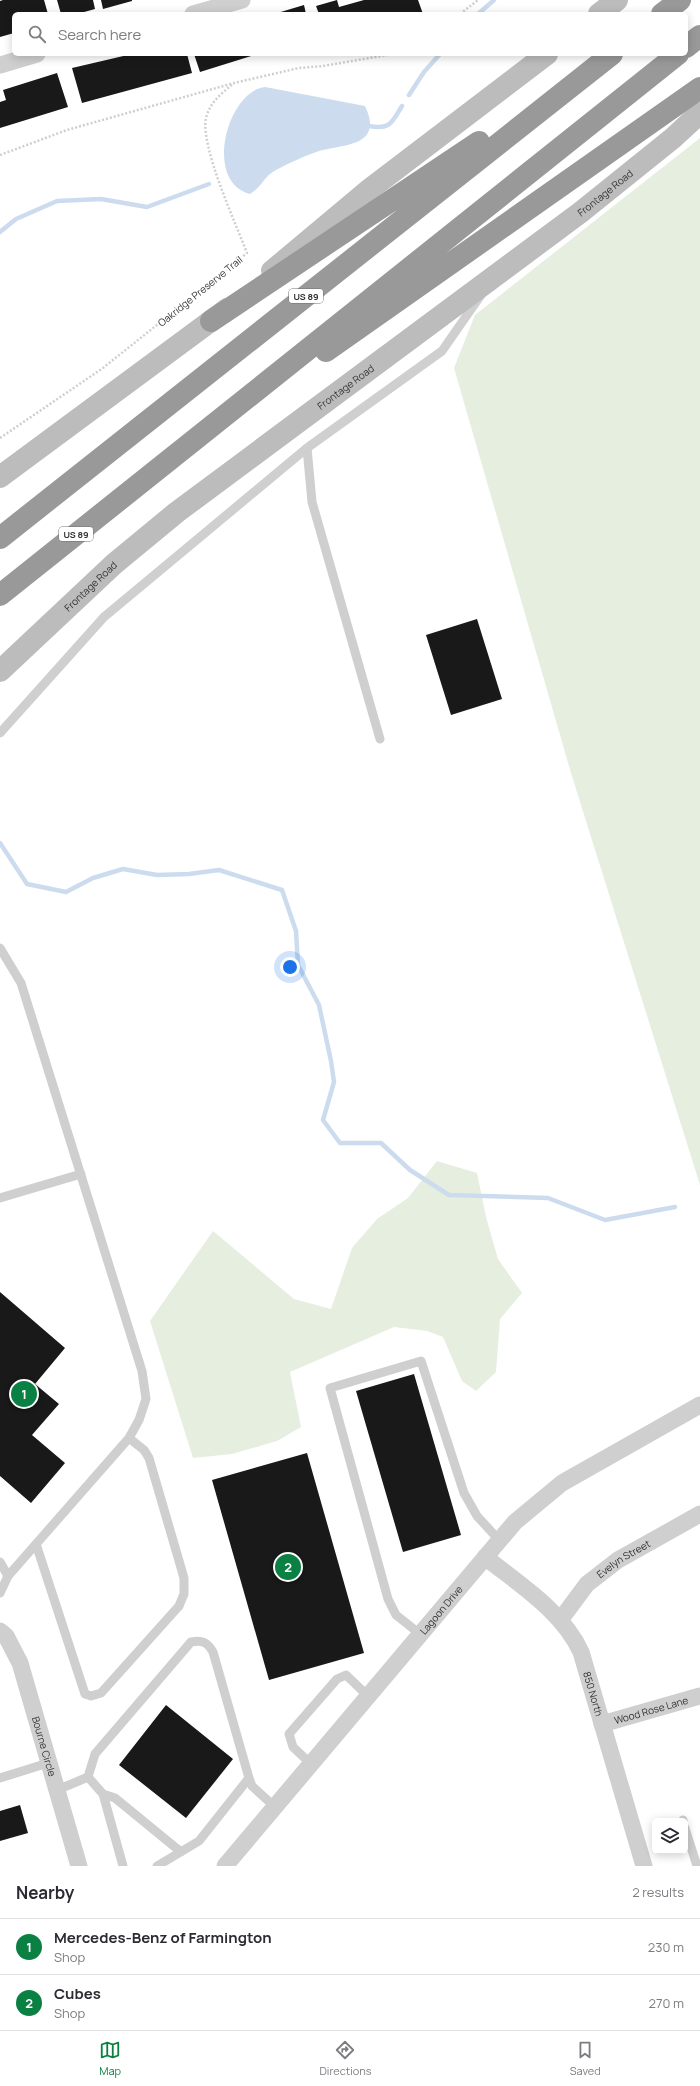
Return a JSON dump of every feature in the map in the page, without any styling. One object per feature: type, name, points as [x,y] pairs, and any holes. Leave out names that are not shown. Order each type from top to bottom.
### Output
[{"type":"highway","points":[[665,12],[680,0]]},
{"type":"highway","points":[[688,46],[700,36]]},
{"type":"highway","points":[[211,321],[608,56]]},
{"type":"highway","name":"US 89","points":[[0,538],[608,56]]},
{"type":"highway","name":"US 89","points":[[0,595],[675,56]]},
{"type":"highway","points":[[151,473],[700,88]]},
{"type":"main road","points":[[602,12],[618,0]]},
{"type":"main road","points":[[0,477],[211,321],[370,190],[544,56]]},
{"type":"main road","name":"Frontage Road","points":[[0,671],[114,564],[177,512],[493,279],[587,207],[673,138],[700,113]]},
{"type":"street","points":[[202,8],[242,0]]},
{"type":"street","points":[[0,65],[30,56]]},
{"type":"street","name":"Lagoon Drive","points":[[225,1866],[515,1522],[562,1483],[700,1405]]},
{"type":"street","name":"Evelyn Street","points":[[560,1619],[588,1584],[618,1560],[700,1514]]},
{"type":"street","name":"850 North","points":[[486,1556],[560,1619],[573,1636],[581,1652],[644,1866]]},
{"type":"street","name":"Bourne Circle","points":[[0,1632],[6,1636],[20,1663],[78,1866]]},
{"type":"street","name":"Wood Rose Lane","points":[[602,1724],[700,1696]]},
{"type":"lane","points":[[0,733],[104,617],[307,448],[442,351],[493,279]]},
{"type":"lane","points":[[307,448],[312,502],[380,739]]},
{"type":"lane","points":[[0,948],[21,983],[142,1371],[146,1399],[139,1420],[129,1438],[8,1576],[0,1593]]},
{"type":"lane","points":[[0,1198],[81,1174]]},
{"type":"lane","points":[[420,1634],[396,1615],[388,1599],[330,1388],[421,1361],[464,1493],[476,1516],[499,1540]]},
{"type":"lane","points":[[36,1544],[85,1694],[91,1696],[100,1693],[179,1606],[184,1594],[184,1578],[149,1458],[144,1450],[129,1438]]},
{"type":"lane","points":[[0,1562],[8,1576]]},
{"type":"lane","points":[[88,1777],[95,1754],[191,1642],[200,1640],[208,1643],[214,1652],[252,1786],[274,1807]]},
{"type":"lane","points":[[311,1764],[293,1747],[289,1734],[337,1679],[346,1675],[368,1696]]},
{"type":"lane","points":[[0,1778],[48,1763]]},
{"type":"lane","points":[[57,1790],[88,1777]]},
{"type":"lane","points":[[88,1777],[103,1794],[123,1866]]},
{"type":"lane","points":[[157,1866],[199,1841],[249,1778]]},
{"type":"lane","points":[[103,1794],[115,1798],[181,1852]]},
{"type":"lane","points":[[688,1836],[697,1866]]},
{"type":"path","points":[[463,12],[478,0]]},
{"type":"path","name":"Oakridge Preserve Trail","points":[[0,155],[67,130],[234,83],[299,68],[323,66],[381,56]]},
{"type":"path","name":"Oakridge Preserve Trail","points":[[0,438],[104,368],[247,253],[210,158],[207,137],[206,119],[214,99],[234,83]]},
{"type":"shaded area","points":[[700,138],[700,1185],[571,773],[454,368],[475,315]]},
{"type":"shaded area","points":[[437,1161],[477,1173],[486,1217],[498,1259],[522,1293],[500,1319],[496,1372],[476,1391],[462,1381],[443,1337],[427,1331],[394,1327],[290,1372],[301,1427],[277,1441],[232,1454],[193,1458],[150,1321],[213,1231],[294,1299],[331,1309],[352,1248],[377,1219],[408,1198]]},
{"type":"water","points":[[265,87],[365,106],[370,119],[369,129],[366,136],[359,141],[350,144],[319,151],[272,172],[250,194],[236,186],[227,173],[224,156],[226,138],[231,119],[240,104],[252,92]]},
{"type":"building","points":[[44,0],[47,12],[12,12],[12,34],[0,37],[0,1]]},
{"type":"building","points":[[57,0],[93,0],[95,9],[84,12],[60,12]]},
{"type":"building","points":[[101,0],[132,0],[132,1],[103,9]]},
{"type":"building","points":[[337,0],[339,7],[364,0],[418,0],[422,12],[318,12],[316,6]]},
{"type":"building","points":[[304,5],[306,12],[281,12]]},
{"type":"building","points":[[123,56],[188,56],[192,73],[82,103],[72,68]]},
{"type":"building","points":[[195,56],[252,56],[200,72]]},
{"type":"building","points":[[57,73],[68,107],[0,128],[0,102],[6,100],[3,90]]},
{"type":"building","points":[[477,619],[502,699],[451,715],[426,635]]},
{"type":"building","points":[[0,1292],[65,1348],[35,1384],[59,1404],[32,1435],[65,1463],[31,1503],[0,1476]]},
{"type":"building","points":[[414,1374],[461,1535],[403,1552],[356,1391]]},
{"type":"building","points":[[307,1453],[364,1653],[269,1680],[212,1480]]},
{"type":"building","points":[[166,1705],[233,1759],[186,1818],[119,1765]]},
{"type":"building","points":[[20,1805],[28,1833],[0,1841],[0,1811]]},
{"type":"waterway","points":[[480,12],[494,0]]},
{"type":"waterway","points":[[409,95],[424,72],[438,56]]},
{"type":"waterway","points":[[369,126],[382,127],[390,124],[402,106]]},
{"type":"waterway","points":[[0,232],[16,219],[57,201],[101,199],[147,207],[209,184]]},
{"type":"waterway","points":[[0,843],[27,884],[66,892],[93,878],[123,869],[157,875],[189,874],[219,870],[282,890],[296,931],[298,965],[319,1005],[331,1061],[334,1082],[323,1120],[340,1143],[381,1143],[410,1170],[449,1195],[548,1198],[605,1220],[675,1207]]},
{"type":"place","name":"Mercedes-Benz of Farmington","points":[[24,1394]]},
{"type":"place","name":"Cubes","points":[[288,1567]]}]
